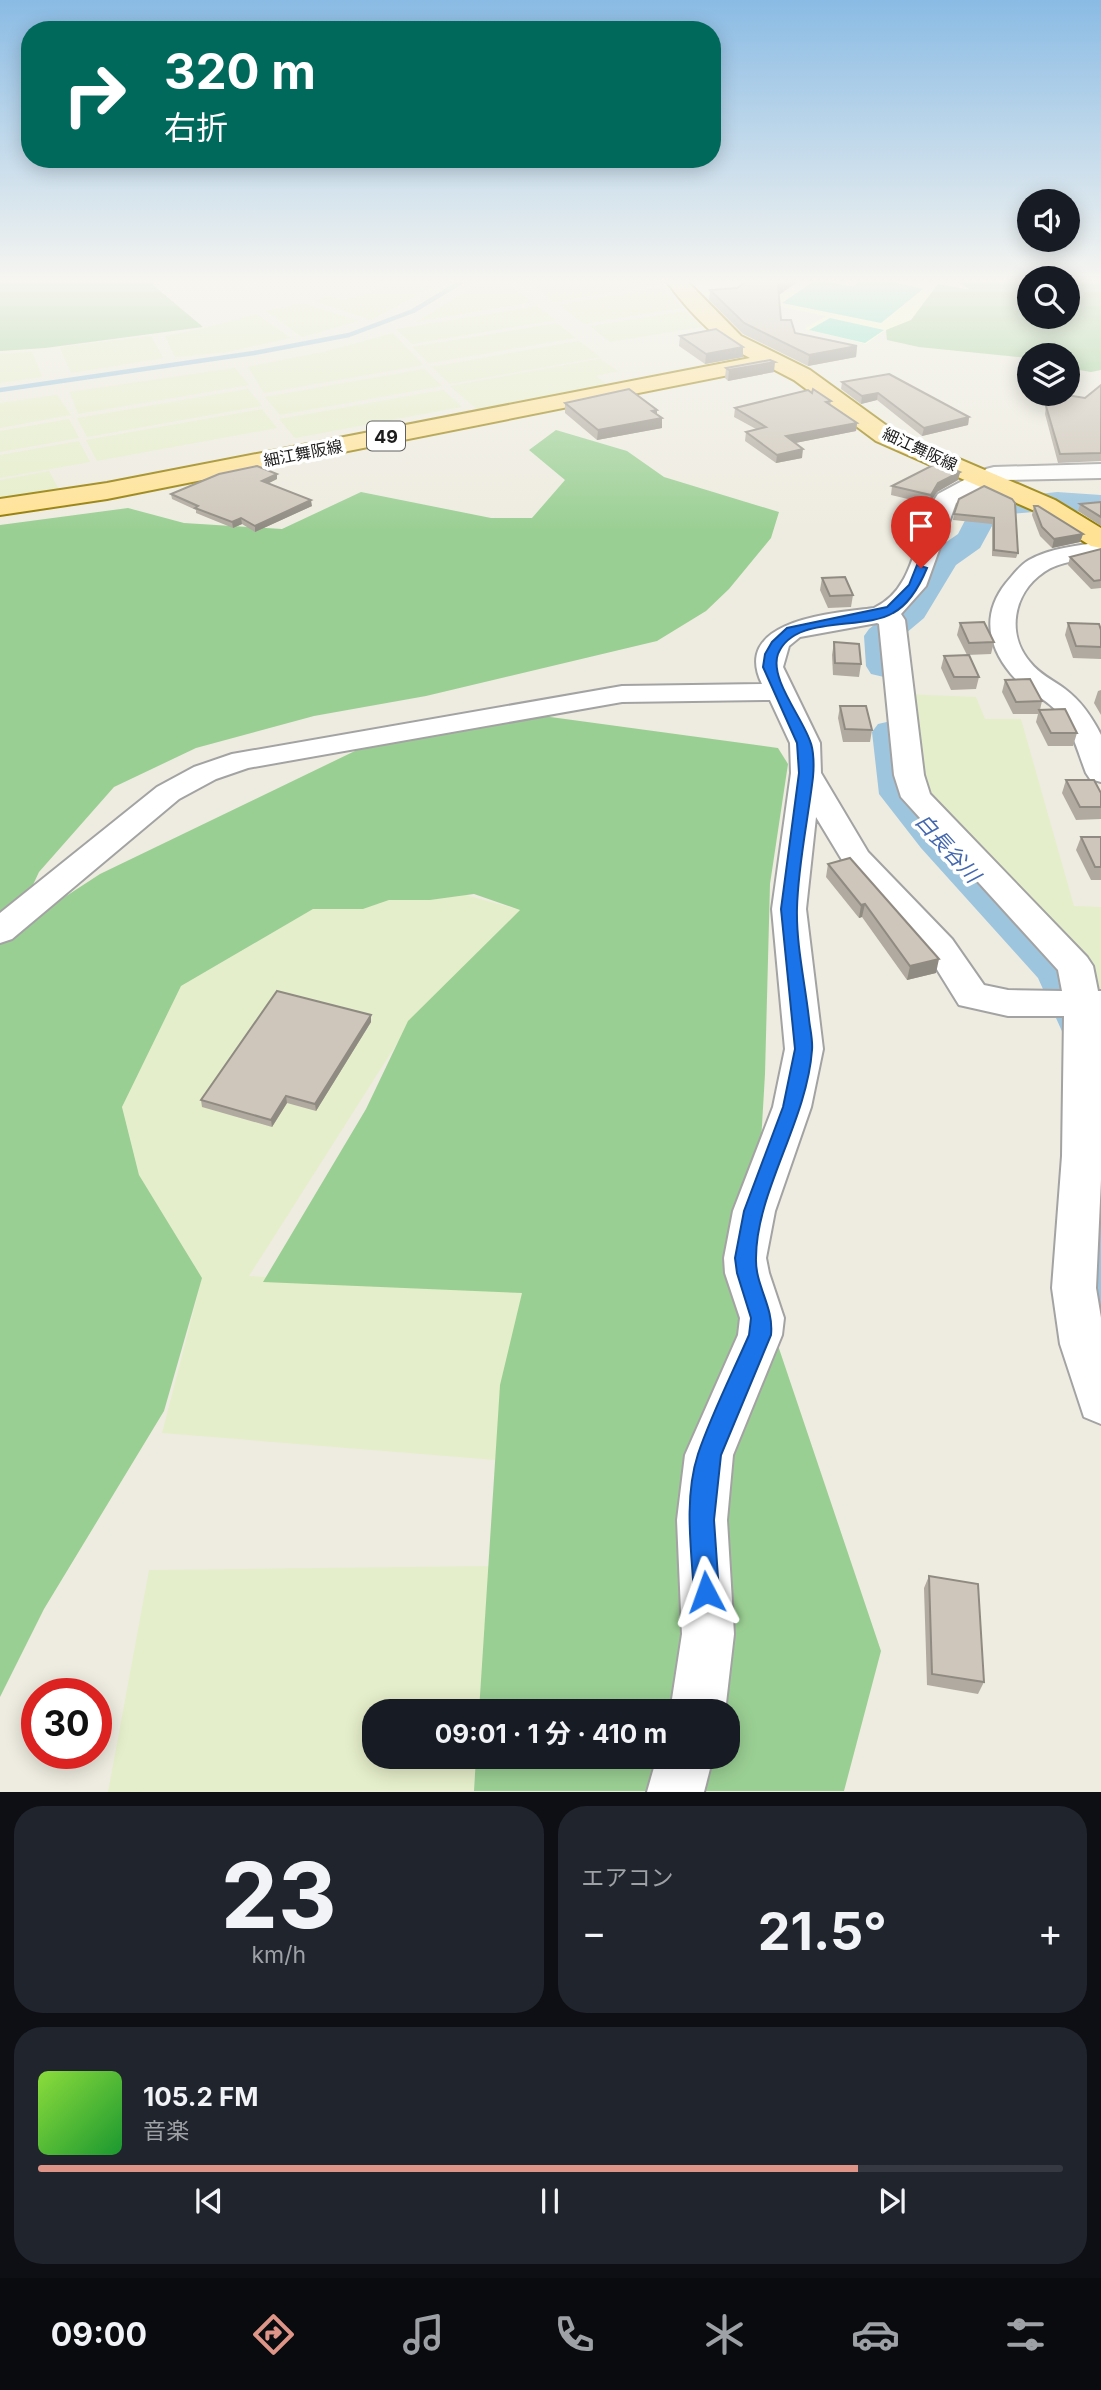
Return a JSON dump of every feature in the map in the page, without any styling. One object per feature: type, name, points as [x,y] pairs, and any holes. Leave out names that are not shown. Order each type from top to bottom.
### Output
[{"type":"main road","name":"細江舞阪線","points":[[0,507],[107,491],[758,363]]},
{"type":"main road","name":"細江舞阪線","points":[[776,363],[802,375],[885,436],[991,480],[1038,503],[1101,540]]},
{"type":"street","points":[[698,1699],[708,1634],[702,1520],[705,1479],[709,1455],[760,1335],[762,1318],[747,1273],[745,1258],[754,1211],[792,1107],[804,1049],[789,909],[806,773],[804,743],[769,667],[771,654],[778,642],[791,631],[816,624],[880,615],[891,610],[914,586],[946,499],[974,484],[991,480],[994,474],[1101,471]]},
{"type":"street","points":[[1101,549],[1062,556],[1036,566],[1012,590],[1004,604],[1001,621],[1004,643],[1023,671],[1068,706],[1087,735],[1101,773]]},
{"type":"street","points":[[880,615],[892,620],[909,775],[916,797],[1075,966],[1091,1004],[1074,1288],[1083,1344],[1101,1402]]},
{"type":"street","points":[[0,931],[168,793],[205,773],[242,760],[622,694],[780,692]]},
{"type":"street","points":[[806,773],[856,858],[940,947],[972,996],[1008,1003],[1091,1004]]},
{"type":"street","points":[[675,1791],[681,1769]]},
{"type":"shaded area","points":[[0,363],[36,363],[42,377],[0,383]]},
{"type":"shaded area","points":[[67,363],[135,363],[71,373]]},
{"type":"shaded area","points":[[270,363],[421,363],[423,365],[264,393],[248,367]]},
{"type":"shaded area","points":[[457,363],[569,363],[450,384],[432,367]]},
{"type":"shaded area","points":[[580,363],[605,363],[618,371],[596,376],[608,385],[479,411],[450,386]]},
{"type":"shaded area","points":[[235,368],[249,385],[78,414],[70,392]]},
{"type":"shaded area","points":[[424,369],[442,386],[280,415],[265,397]]},
{"type":"shaded area","points":[[248,389],[262,406],[87,437],[77,418]]},
{"type":"shaded area","points":[[443,390],[462,407],[295,438],[279,419]]},
{"type":"shaded area","points":[[57,395],[71,415],[0,428],[0,403]]},
{"type":"shaded area","points":[[262,409],[277,428],[97,461],[86,440]]},
{"type":"shaded area","points":[[69,419],[79,438],[0,452],[0,431]]},
{"type":"shaded area","points":[[79,441],[90,462],[0,478],[0,455]]},
{"type":"shaded area","points":[[49,471],[61,493],[0,499],[0,480]]},
{"type":"shaded area","points":[[904,694],[976,697],[985,719],[1021,719],[1074,906],[1101,907],[1101,991],[1078,951],[924,789]]},
{"type":"shaded area","points":[[466,895],[520,910],[415,1015],[249,1276],[522,1293],[495,1460],[162,1433],[202,1278],[139,1175],[122,1107],[181,986],[313,909],[363,909],[389,900],[430,900]]},
{"type":"shaded area","points":[[489,1566],[480,1699],[362,1699],[362,1769],[475,1769],[474,1791],[108,1792],[149,1570]]},
{"type":"green space","points":[[1080,363],[1101,363],[1101,370],[1080,370]]},
{"type":"green space","points":[[556,430],[627,451],[664,477],[779,512],[771,538],[729,589],[706,611],[657,641],[426,696],[314,716],[196,748],[114,787],[39,872],[11,932],[100,874],[386,736],[521,713],[778,748],[788,764],[770,884],[761,1142],[735,1218],[881,1651],[844,1791],[474,1791],[475,1769],[740,1769],[740,1699],[480,1699],[500,1385],[522,1293],[263,1282],[366,1109],[408,1021],[520,910],[474,894],[430,900],[389,900],[363,909],[313,909],[181,986],[122,1107],[139,1175],[202,1278],[164,1411],[44,1609],[0,1697],[0,525],[128,508],[184,523],[282,529],[361,492],[491,518],[532,518],[565,480],[529,450]]},
{"type":"building","points":[[756,363],[771,363],[729,370],[726,368]]},
{"type":"building","points":[[889,374],[969,417],[924,428],[878,393],[862,396],[842,382]]},
{"type":"building","points":[[1101,385],[1101,453],[1060,454],[1046,406],[1080,406],[1080,397],[1085,398]]},
{"type":"building","points":[[629,389],[657,410],[652,411],[662,418],[598,430],[565,403]]},
{"type":"building","points":[[813,389],[831,401],[826,402],[857,423],[786,436],[803,449],[777,455],[746,432],[766,427],[735,408],[808,390],[812,393]]},
{"type":"building","points":[[937,463],[960,472],[938,483],[931,495],[892,486]]},
{"type":"building","points":[[257,466],[277,474],[262,481],[311,500],[255,526],[241,518],[232,522],[195,508],[198,506],[171,494],[219,474]]},
{"type":"building","points":[[984,486],[1015,503],[1018,553],[994,550],[994,518],[954,514],[959,499]]},
{"type":"building","points":[[1101,502],[1101,517],[1080,504]]},
{"type":"building","points":[[1034,506],[1083,534],[1054,539],[1042,527]]},
{"type":"building","points":[[1101,549],[1101,580],[1094,581],[1070,557]]},
{"type":"building","points":[[845,577],[853,595],[830,596],[822,578]]},
{"type":"building","points":[[984,622],[994,642],[969,643],[960,623]]},
{"type":"building","points":[[1068,623],[1099,624],[1101,647],[1076,646]]},
{"type":"building","points":[[834,642],[859,644],[861,664],[835,663]]},
{"type":"building","points":[[969,655],[979,677],[954,677],[944,656]]},
{"type":"building","points":[[1030,679],[1042,701],[1016,702],[1005,680]]},
{"type":"building","points":[[840,706],[866,706],[872,730],[845,729]]},
{"type":"building","points":[[1065,709],[1077,733],[1051,733],[1039,710]]},
{"type":"building","points":[[1066,780],[1094,780],[1101,793],[1101,807],[1080,807]]},
{"type":"building","points":[[1081,837],[1101,837],[1101,867],[1095,867]]},
{"type":"building","points":[[850,858],[939,959],[910,966],[865,904],[861,905],[828,864]]},
{"type":"building","points":[[277,991],[371,1015],[315,1104],[286,1096],[271,1120],[201,1100]]},
{"type":"building","points":[[929,1576],[978,1584],[984,1682],[932,1674]]},
{"type":"waterway","points":[[0,390],[188,363]]},
{"type":"waterway","name":"白長谷川","points":[[884,666],[881,636],[912,611],[943,559],[969,541],[979,526],[986,507],[1057,501],[1101,504]]},
{"type":"waterway","name":"白長谷川","points":[[891,732],[899,794],[936,839],[1058,971],[1082,1026]]},
{"type":"waterway","name":"白長谷川","points":[[1098,1198],[1097,1276],[1101,1315]]},
{"type":"route","points":[[706,1592],[702,1520],[709,1455],[760,1335],[762,1318],[747,1273],[745,1258],[754,1211],[792,1107],[804,1049],[789,909],[806,773],[804,743],[796,721],[773,679],[769,667],[771,654],[778,642],[791,631],[816,624],[880,615],[891,610],[914,586],[921,568]]}]
